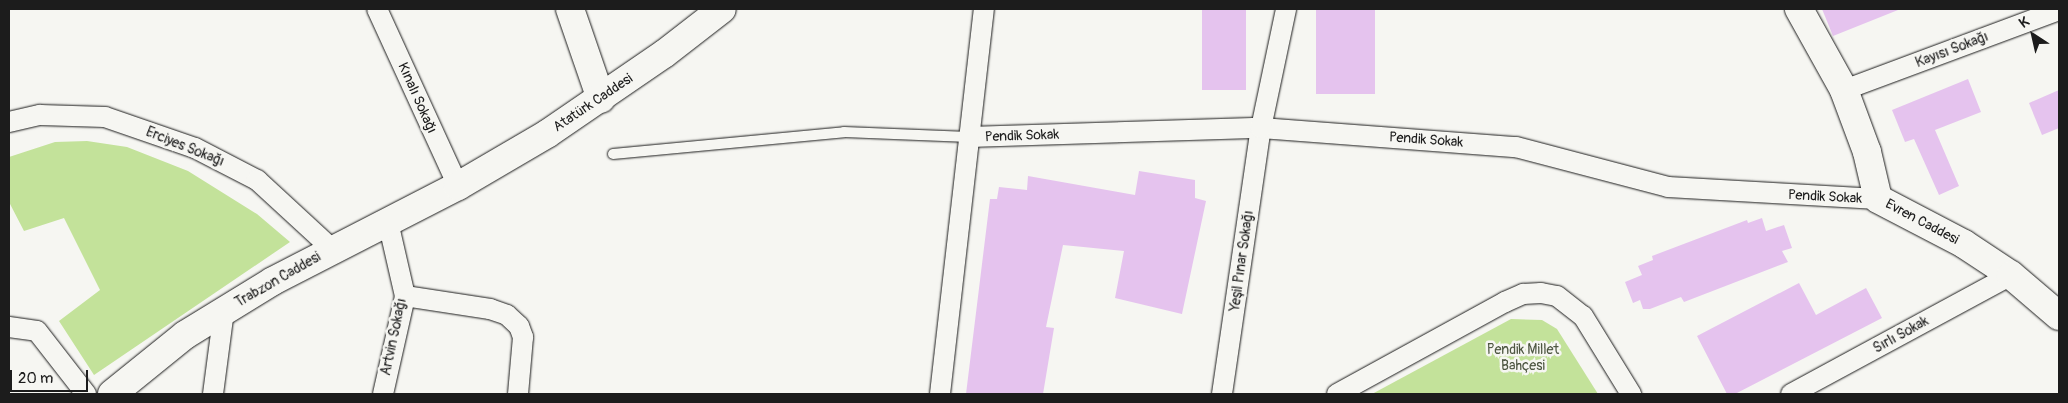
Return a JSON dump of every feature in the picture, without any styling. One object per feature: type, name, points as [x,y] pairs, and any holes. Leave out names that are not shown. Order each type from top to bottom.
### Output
[{"type":"street","name":"Kınalı Sokağı","points":[[377,9],[458,186]]},
{"type":"street","points":[[570,9],[601,99]]},
{"type":"street","name":"Atatürk Caddesi","points":[[458,186],[601,99],[722,9]]},
{"type":"street","name":"Pendik Sokak","points":[[940,394],[984,9]]},
{"type":"street","name":"Yeşil Pınar Sokağı","points":[[1222,394],[1261,128],[1286,9]]},
{"type":"street","name":"Evren Caddesi","points":[[1799,9],[1844,90],[1867,152],[1878,199],[1964,244],[2011,275],[2059,316]]},
{"type":"street","name":"Kayısı Sokağı","points":[[1844,90],[2059,10]]},
{"type":"street","name":"Erciyes Sokağı","points":[[9,122],[40,115],[105,118],[195,148],[257,180],[333,250]]},
{"type":"street","name":"Pendik Sokak","points":[[969,137],[1261,128],[1516,147],[1668,187],[1878,199]]},
{"type":"street","name":"Trabzon Caddesi","points":[[112,394],[184,335],[333,250],[458,186]]},
{"type":"street","name":"Artvin Sokağı","points":[[383,394],[405,296],[388,222]]},
{"type":"street","name":"Sırlı Sokak","points":[[1791,394],[2011,275]]},
{"type":"street","points":[[1338,394],[1505,302],[1523,294],[1540,292],[1557,296],[1583,316],[1631,394]]},
{"type":"street","points":[[405,296],[490,309],[507,315],[519,326],[523,338],[518,394]]},
{"type":"street","points":[[213,394],[224,311]]},
{"type":"street","points":[[9,326],[37,331],[86,394]]},
{"type":"lane","points":[[612,154],[844,132],[969,137]]},
{"type":"green space","points":[[87,141],[127,147],[188,171],[257,214],[290,242],[94,375],[59,321],[100,290],[64,218],[24,231],[9,202],[9,157],[55,142]]},
{"type":"green space","name":"Pendik Millet Bahçesi","points":[[1511,319],[1542,320],[1557,329],[1598,394],[1372,394]]},
{"type":"building","points":[[1202,9],[1246,9],[1246,90],[1202,90]]},
{"type":"building","points":[[1316,9],[1375,9],[1375,94],[1316,94]]},
{"type":"building","points":[[1822,9],[1897,9],[1898,10],[1833,36]]},
{"type":"building","points":[[1968,79],[1981,112],[1935,130],[1959,186],[1939,195],[1914,139],[1905,142],[1892,110]]},
{"type":"building","points":[[2059,90],[2059,128],[2042,135],[2029,103]]},
{"type":"building","points":[[1139,171],[1195,180],[1195,198],[1206,201],[1182,314],[1115,298],[1124,251],[1063,245],[1046,327],[1054,328],[1043,394],[966,394],[990,199],[997,199],[999,187],[1027,190],[1028,176],[1135,195]]},
{"type":"building","points":[[1762,218],[1766,231],[1784,225],[1792,248],[1782,251],[1788,262],[1684,302],[1681,297],[1650,309],[1643,309],[1640,300],[1633,303],[1625,282],[1642,275],[1638,266],[1653,260],[1652,256],[1747,220],[1748,223]]},
{"type":"building","points":[[1799,283],[1816,315],[1866,288],[1882,318],[1735,394],[1727,394],[1697,336]]}]
